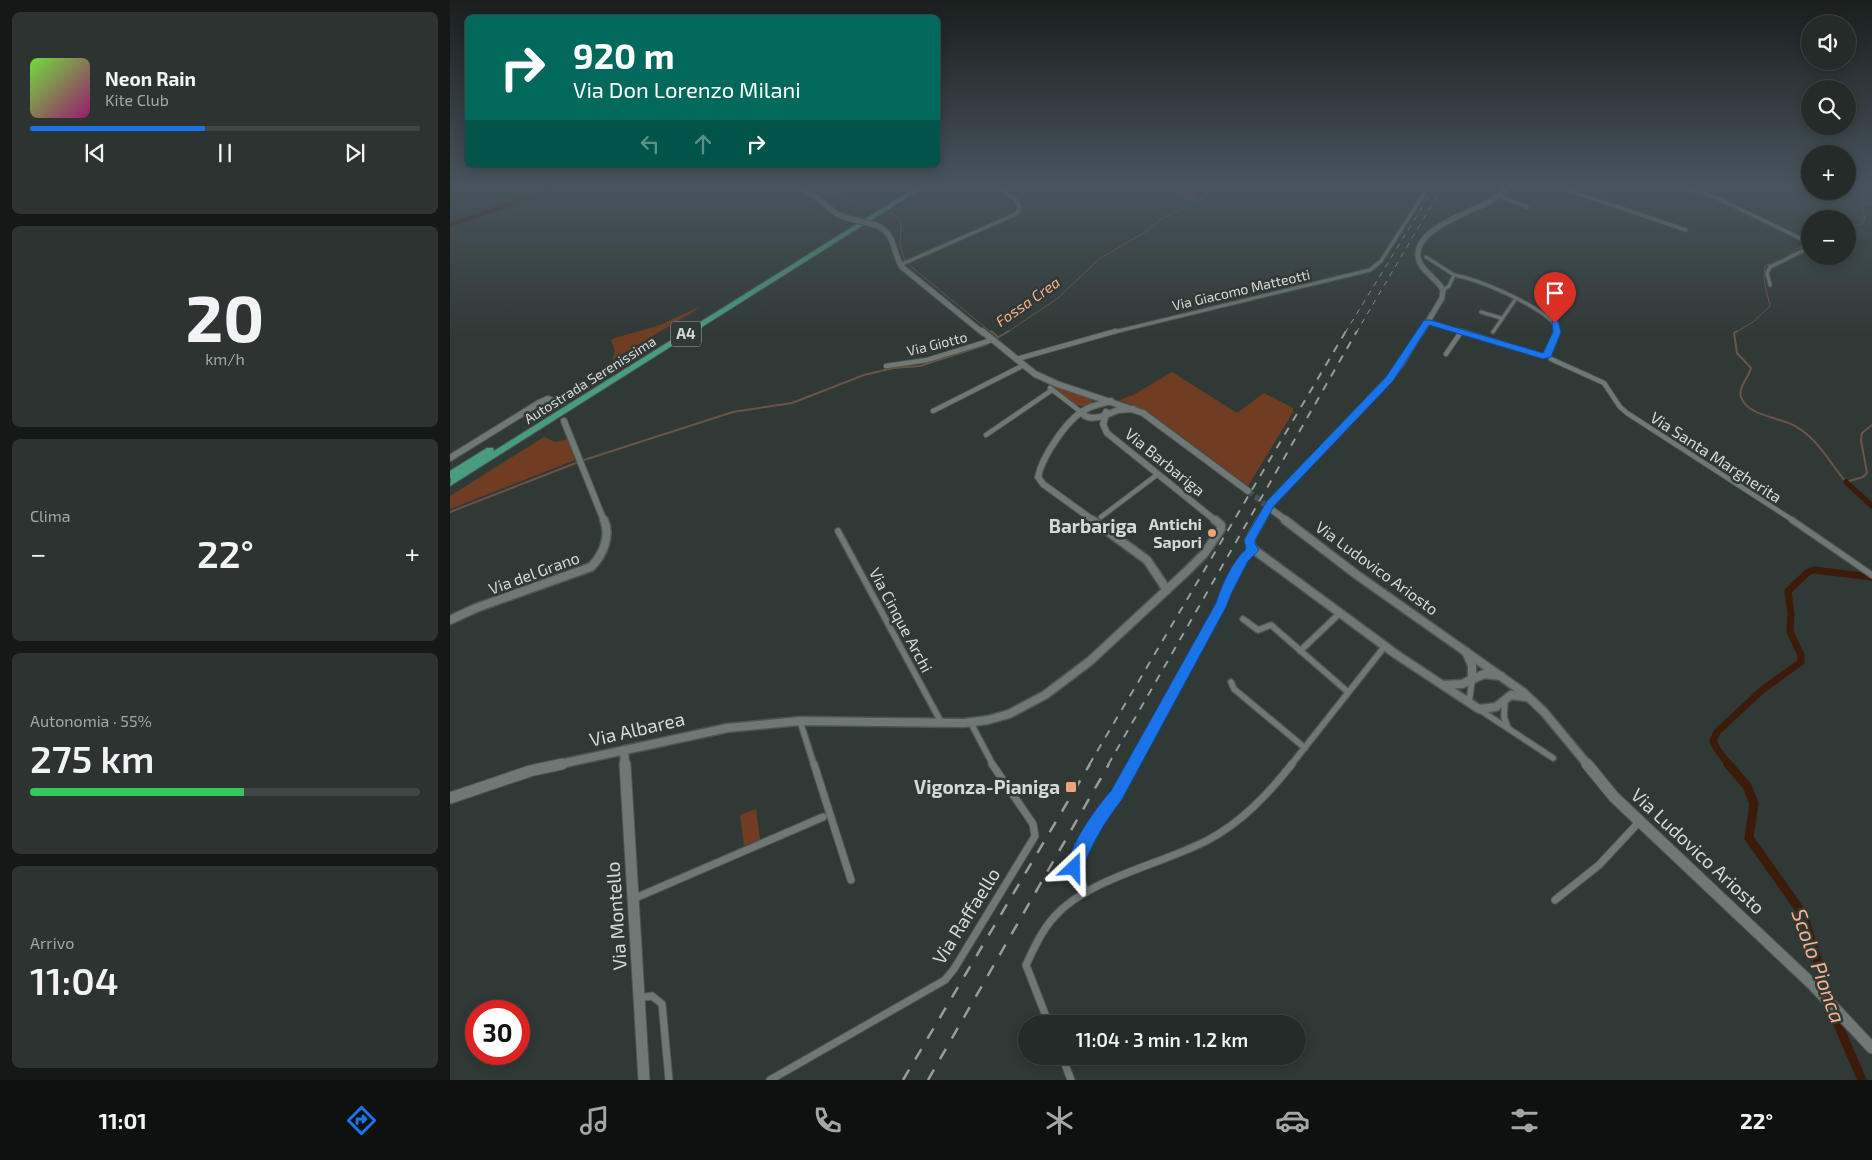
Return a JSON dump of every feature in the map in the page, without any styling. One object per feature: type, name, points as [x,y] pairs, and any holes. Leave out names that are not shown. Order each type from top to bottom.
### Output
[{"type":"highway","name":"Autostrada Serenissima","points":[[450,475],[832,236]]},
{"type":"highway","name":"Autostrada Serenissima","points":[[450,483],[842,236]]},
{"type":"street","points":[[891,236],[894,255],[900,265],[965,236]]},
{"type":"street","name":"Via Giacomo Matteotti","points":[[1017,359],[1100,335],[1370,270],[1381,262],[1397,236]]},
{"type":"street","points":[[1428,236],[1419,247],[1417,254],[1421,266],[1438,281],[1443,290],[1442,298],[1389,379],[1270,508],[1250,540],[1250,545],[1253,550],[1385,646],[1553,758]]},
{"type":"street","points":[[1770,285],[1768,271],[1772,265],[1791,258],[1801,251]]},
{"type":"street","points":[[1426,257],[1454,275],[1474,281],[1515,300],[1555,323],[1557,332],[1550,357],[1427,321]]},
{"type":"street","name":"Via Barbariga","points":[[900,265],[992,340],[1044,379],[1133,409],[1156,420],[1248,491]]},
{"type":"street","points":[[1443,290],[1449,286],[1454,275]]},
{"type":"street","points":[[1493,332],[1515,300]]},
{"type":"street","points":[[1481,312],[1501,318]]},
{"type":"street","points":[[1446,354],[1461,332]]},
{"type":"street","name":"Via Giotto","points":[[886,366],[927,360],[992,340]]},
{"type":"street","name":"Via Santa Margherita","points":[[1550,357],[1604,383],[1620,407],[1627,413],[1827,543],[1872,575]]},
{"type":"street","points":[[933,411],[1024,365]]},
{"type":"street","name":"Via Barbariga","points":[[986,434],[1051,388],[1084,416],[1092,418],[1133,409]]},
{"type":"street","points":[[1091,395],[1095,401],[1093,407]]},
{"type":"street","points":[[450,458],[539,403],[548,399],[554,402]]},
{"type":"street","points":[[1111,402],[1081,412],[1071,421],[1038,471],[1038,477],[1043,484],[1147,560],[1166,590]]},
{"type":"street","name":"Via Barbariga","points":[[1111,402],[1103,424],[1107,433],[1221,525]]},
{"type":"street","points":[[1093,407],[1104,410],[1108,414]]},
{"type":"street","name":"Via del Grano","points":[[450,620],[476,608],[591,567],[600,558],[608,530],[564,421]]},
{"type":"street","points":[[1101,517],[1158,474]]},
{"type":"street","name":"Via Ludovico Ariosto","points":[[1270,508],[1357,575],[1503,676],[1530,698],[1544,712],[1614,797],[1814,985],[1872,1048]]},
{"type":"street","name":"Via Albarea","points":[[450,798],[530,771],[749,724],[800,721],[973,722],[1009,714],[1045,695],[1090,661],[1204,554],[1218,535],[1221,525]]},
{"type":"street","name":"Via Cinque Archi","points":[[838,531],[941,722]]},
{"type":"street","points":[[1086,892],[1074,868],[1075,861],[1102,812],[1116,796],[1222,603],[1226,591],[1244,558],[1253,550]]},
{"type":"street","points":[[1300,651],[1340,613]]},
{"type":"street","points":[[1244,619],[1258,630],[1270,625],[1348,692]]},
{"type":"street","points":[[1045,1015],[1026,965],[1043,931],[1054,915],[1067,903],[1086,892],[1208,840],[1239,820],[1264,798],[1385,646]]},
{"type":"street","points":[[1465,650],[1472,663],[1473,670],[1469,703]]},
{"type":"street","points":[[1441,684],[1452,686],[1484,674],[1503,676],[1506,686],[1504,717],[1508,728]]},
{"type":"street","points":[[1231,682],[1234,689],[1304,748]]},
{"type":"street","points":[[1479,709],[1498,706],[1512,694],[1530,698]]},
{"type":"street","points":[[800,721],[852,880]]},
{"type":"street","name":"Via Raffaello","points":[[770,1080],[944,980],[954,969],[1035,836],[1033,824],[989,759],[973,727],[973,722]]},
{"type":"street","name":"Via Montello","points":[[624,750],[644,1080]]},
{"type":"street","points":[[632,899],[823,817]]},
{"type":"street","points":[[1555,900],[1599,865],[1640,821]]},
{"type":"street","points":[[639,998],[652,996],[662,1004],[669,1080]]},
{"type":"street","points":[[1065,1065],[1071,1080]]},
{"type":"shaded area","points":[[699,307],[612,360],[615,351],[611,340],[660,325]]},
{"type":"shaded area","points":[[1172,372],[1237,413],[1264,393],[1293,408],[1293,412],[1248,486],[1150,413],[1120,400],[1135,394]]},
{"type":"shaded area","points":[[1053,386],[1091,398],[1093,404],[1082,407],[1076,405],[1065,399]]},
{"type":"shaded area","points":[[544,437],[555,442],[568,439],[575,460],[450,509],[450,496]]},
{"type":"shaded area","points":[[756,809],[760,839],[744,846],[740,815]]},
{"type":"waterway","name":"Fossa Crea","points":[[900,236],[900,245],[905,261]]},
{"type":"waterway","name":"Fossa Crea","points":[[1009,331],[1058,298],[1099,259],[1138,236]]},
{"type":"waterway","points":[[1735,333],[1753,322],[1770,306],[1764,280],[1765,266],[1787,257],[1801,247]]},
{"type":"waterway","name":"Fossa Crea","points":[[908,264],[992,333]]},
{"type":"waterway","name":"Fossa Crea","points":[[991,331],[998,337]]},
{"type":"waterway","name":"Fossa Crea","points":[[997,338],[1009,331]]},
{"type":"waterway","points":[[1737,331],[1734,333],[1737,353],[1751,368],[1740,393],[1744,403],[1756,412],[1791,424],[1808,435],[1846,482],[1863,477],[1867,473],[1861,440],[1862,433],[1872,425]]},
{"type":"waterway","points":[[584,460],[733,412],[792,403],[864,375],[893,368],[920,366],[988,344]]},
{"type":"waterway","points":[[450,512],[576,463]]},
{"type":"waterway","name":"Scolo Pionca","points":[[1846,482],[1872,506]]},
{"type":"waterway","name":"Scolo Pionca","points":[[1729,765],[1713,741],[1717,732],[1762,690],[1801,662],[1801,655],[1790,632],[1791,614],[1788,591],[1808,572],[1814,570],[1872,577]]},
{"type":"waterway","name":"Scolo Pionca","points":[[1728,764],[1747,786],[1754,803],[1749,838],[1803,914],[1836,1020],[1862,1080]]},
{"type":"tunnel","points":[[555,402],[564,421]]},
{"type":"tunnel","points":[[1248,491],[1272,510]]},
{"type":"railway","points":[[1345,333],[1404,236]]},
{"type":"railway","points":[[1356,333],[1413,236]]},
{"type":"railway","points":[[1089,765],[1346,331]]},
{"type":"railway","points":[[1108,765],[1357,331]]},
{"type":"railway","points":[[903,1080],[1090,764]]},
{"type":"railway","points":[[928,1080],[1109,764]]},
{"type":"place","name":"Antichi Sapori","points":[[1212,533]]},
{"type":"place","name":"Vigonza-Pianiga","points":[[1071,787]]},
{"type":"district","name":"Barbariga","points":[[1093,526]]},
{"type":"route","points":[[1074,868],[1075,861],[1102,812],[1116,796],[1222,603],[1226,591],[1244,558],[1247,553],[1253,550],[1250,540],[1270,503],[1389,379],[1401,364],[1427,321],[1543,356],[1548,355],[1557,332],[1555,323]]}]
